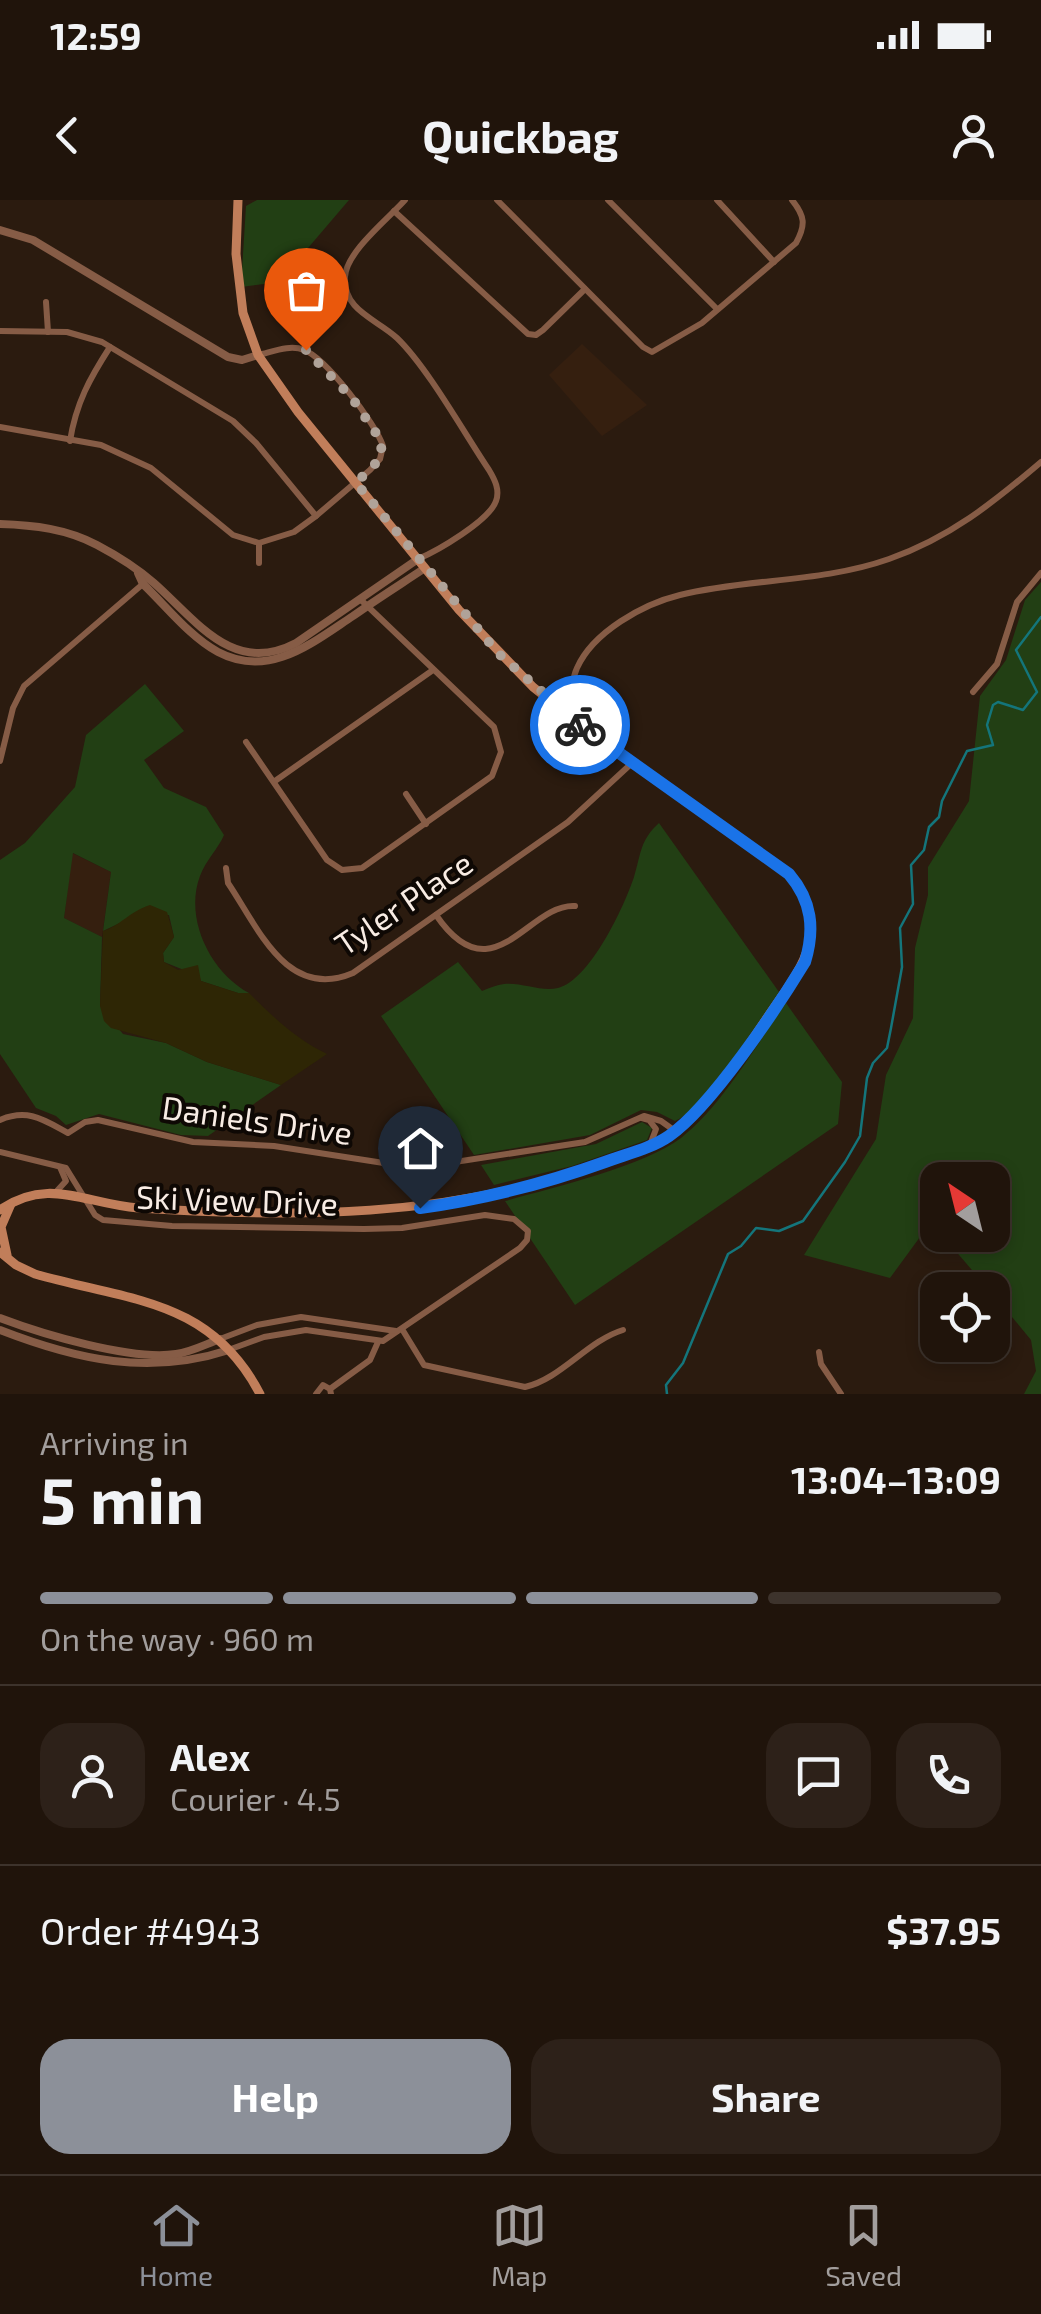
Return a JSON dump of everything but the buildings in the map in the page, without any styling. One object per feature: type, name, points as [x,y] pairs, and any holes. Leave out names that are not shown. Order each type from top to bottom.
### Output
[{"type":"main road","points":[[0,1210],[32,1193],[161,1209],[396,1210],[530,1187],[650,1146],[675,1131],[720,1082],[805,962],[812,927],[805,898],[779,865],[587,731],[533,687],[499,654],[421,563],[298,412],[258,356],[243,313],[238,288],[238,200]]},
{"type":"main road","points":[[11,1262],[0,1227],[14,1200]]},
{"type":"main road","points":[[0,1252],[35,1274],[176,1312],[220,1339],[260,1394]]},
{"type":"street","points":[[0,524],[39,526],[79,536],[138,573],[217,641],[248,653],[267,653],[288,647],[363,602],[485,516],[497,500],[496,484],[411,354],[348,298],[347,268],[405,200]]},
{"type":"street","points":[[497,200],[652,352],[692,330],[796,243],[806,225],[792,200]]},
{"type":"street","points":[[608,200],[717,309]]},
{"type":"street","points":[[717,200],[774,262]]},
{"type":"street","points":[[394,212],[528,334],[543,330],[585,289]]},
{"type":"street","points":[[0,230],[32,240],[228,357],[238,360],[294,348],[306,350],[352,398],[380,439],[383,450],[376,464],[316,516],[294,532],[259,543],[233,535],[151,468],[101,446],[0,427]]},
{"type":"street","points":[[46,302],[48,332]]},
{"type":"street","points":[[0,332],[78,334],[110,347],[233,421],[256,442],[316,516]]},
{"type":"street","points":[[70,440],[81,395],[110,347]]},
{"type":"street","points":[[587,731],[589,718],[574,693],[575,672],[594,645],[622,621],[673,596],[820,576],[908,552],[944,536],[981,512],[1041,462]]},
{"type":"street","points":[[259,543],[259,563]]},
{"type":"street","points":[[973,692],[996,664],[1017,602],[1041,573]]},
{"type":"street","points":[[0,761],[13,708],[24,686],[146,581]]},
{"type":"street","points":[[246,742],[327,860],[342,870],[362,868],[492,776],[501,752],[494,727],[363,602]]},
{"type":"street","points":[[274,782],[434,670]]},
{"type":"street","name":"Tyler Place","points":[[226,868],[228,883],[283,963],[300,976],[316,981],[334,980],[353,973],[568,822],[632,763]]},
{"type":"street","points":[[406,794],[426,824]]},
{"type":"street","points":[[436,915],[449,933],[465,944],[496,947],[563,906],[575,906]]},
{"type":"street","name":"Daniels Drive","points":[[0,1120],[17,1114],[33,1115],[68,1133],[84,1122],[98,1120],[192,1142],[274,1146],[416,1168],[585,1142],[631,1122]]},
{"type":"street","points":[[631,1122],[650,1116],[675,1131]]},
{"type":"street","points":[[631,1122],[646,1118],[654,1126],[656,1136],[650,1146]]},
{"type":"street","points":[[0,1152],[54,1163],[72,1173],[86,1199]]},
{"type":"street","points":[[53,1194],[63,1187],[66,1177],[54,1163]]},
{"type":"street","name":"Ski View Drive","points":[[86,1199],[100,1219],[152,1226],[383,1229],[486,1215],[509,1218],[524,1226],[528,1234],[523,1246],[402,1330]]},
{"type":"street","points":[[0,1318],[152,1355],[176,1354],[257,1324],[302,1317],[381,1331],[402,1330]]},
{"type":"street","points":[[0,1330],[77,1353],[135,1364],[180,1363],[264,1337],[306,1330],[378,1342],[402,1330]]},
{"type":"street","points":[[402,1330],[424,1365],[525,1387],[538,1383],[604,1336],[623,1330]]},
{"type":"street","points":[[316,1394],[321,1386],[331,1391],[370,1360],[378,1342]]},
{"type":"street","points":[[818,1352],[821,1364],[841,1394]]},
{"type":"shaded area","points":[[582,344],[647,405],[602,436],[549,375]]},
{"type":"shaded area","points":[[72,853],[111,872],[102,937],[64,918]]},
{"type":"green space","points":[[257,200],[349,200],[279,282],[241,287],[246,206]]},
{"type":"green space","points":[[1041,582],[1041,1394],[1024,1394],[1036,1371],[1031,1340],[1010,1315],[1010,1272],[974,1272],[957,1252],[1010,1252],[1010,1162],[920,1162],[920,1237],[890,1278],[804,1255],[876,1139],[886,1075],[913,1018],[915,948],[928,895],[928,867],[969,801],[980,696],[1006,660],[1025,600]]},
{"type":"green space","points":[[145,684],[184,731],[144,760],[164,788],[206,807],[224,835],[200,876],[195,909],[198,926],[212,958],[235,984],[249,993],[201,981],[199,976],[164,962],[163,953],[174,937],[169,915],[120,923],[103,931],[111,872],[73,853],[64,918],[102,937],[100,1006],[123,1034],[166,1043],[207,1062],[281,1085],[208,1136],[181,1135],[99,1114],[66,1125],[36,1108],[0,1054],[0,860],[25,843],[75,787],[86,735]]},
{"type":"green space","points":[[659,823],[779,992],[715,1083],[675,1121],[657,1112],[641,1110],[590,1135],[474,1155],[381,1016],[458,962],[482,991],[511,984],[551,989],[570,982],[604,941],[629,890],[645,841]]},
{"type":"green space","points":[[786,1003],[842,1082],[838,1124],[575,1305],[505,1201],[621,1167],[681,1138],[724,1092]]},
{"type":"green space","points":[[642,1122],[652,1128],[647,1140],[572,1166],[494,1185],[481,1165],[596,1144]]},
{"type":"sand","points":[[150,905],[167,912],[174,937],[163,953],[164,962],[178,970],[198,965],[201,981],[249,993],[295,1034],[327,1054],[281,1085],[207,1062],[166,1043],[111,1028],[104,1021],[100,1006],[103,931]]},
{"type":"waterway","points":[[667,1394],[666,1385],[683,1363],[728,1254],[756,1228],[779,1231],[803,1221],[860,1136],[867,1078],[873,1063],[887,1048],[891,1028],[902,967],[900,928],[913,904],[911,865],[924,850],[929,827],[939,817],[942,801],[967,751],[993,745],[987,725],[993,705],[998,702],[1023,710],[1037,692],[1016,650],[1041,617]]},
{"type":"way so far","points":[[306,350],[352,398],[382,442],[380,459],[356,483],[499,654],[580,725]]},
{"type":"route","points":[[420,1208],[558,1179],[669,1136],[694,1114],[720,1082],[805,962],[812,927],[810,912],[789,874],[580,725]]}]
